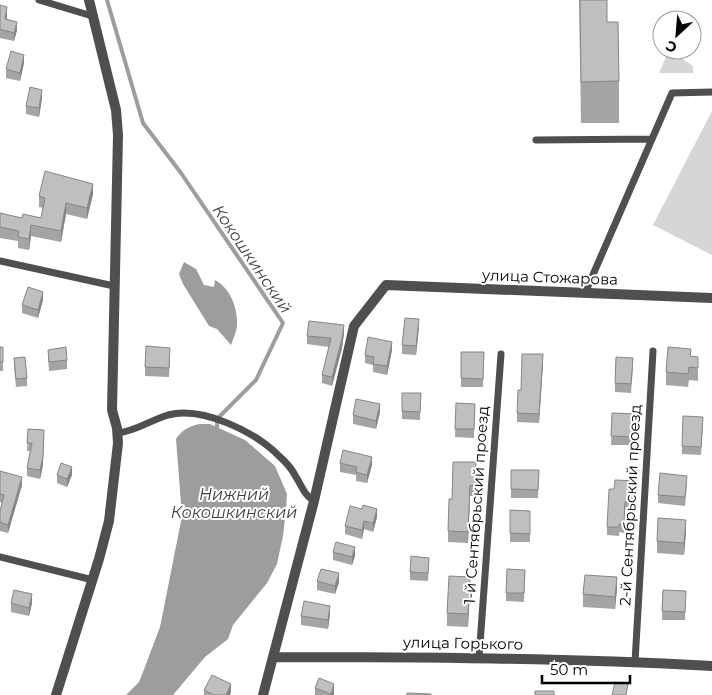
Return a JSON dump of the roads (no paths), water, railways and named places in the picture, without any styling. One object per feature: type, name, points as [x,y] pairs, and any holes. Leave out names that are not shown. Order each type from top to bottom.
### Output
[{"type":"street","points":[[56,695],[99,559],[112,506],[118,433],[112,410],[119,154],[118,127],[112,93],[89,0]]},
{"type":"street","name":"улица Стожарова","points":[[314,501],[354,326],[386,285],[712,298]]},
{"type":"street","points":[[263,695],[314,501]]},
{"type":"street","name":"улица Горького","points":[[273,657],[479,658],[712,666]]},
{"type":"lane","points":[[38,0],[92,16]]},
{"type":"lane","points":[[584,293],[672,92],[712,92]]},
{"type":"lane","points":[[536,140],[652,139]]},
{"type":"lane","points":[[0,261],[114,286]]},
{"type":"lane","name":"2-й Сентябрьский проезд","points":[[635,662],[653,350]]},
{"type":"lane","name":"1-й Сентябрьский проезд","points":[[479,658],[500,354]]},
{"type":"lane","points":[[118,433],[172,414],[197,414],[217,419],[250,435],[277,454],[296,476],[306,494],[314,501]]},
{"type":"lane","points":[[0,557],[92,580]]},
{"type":"water","points":[[184,262],[196,269],[204,285],[214,287],[215,280],[229,293],[237,319],[231,345],[217,329],[209,326],[183,284],[179,274]]},
{"type":"water","name":"Нижний Кокошкинский","points":[[200,424],[210,424],[245,440],[275,466],[287,494],[283,536],[277,564],[267,583],[233,625],[228,639],[205,657],[173,695],[126,695],[139,682],[160,627],[182,516],[176,439],[186,429]]},
{"type":"waterway","name":"Кокошкинский","points":[[107,0],[143,123],[181,173],[283,323],[256,380],[217,419],[217,430]]}]
